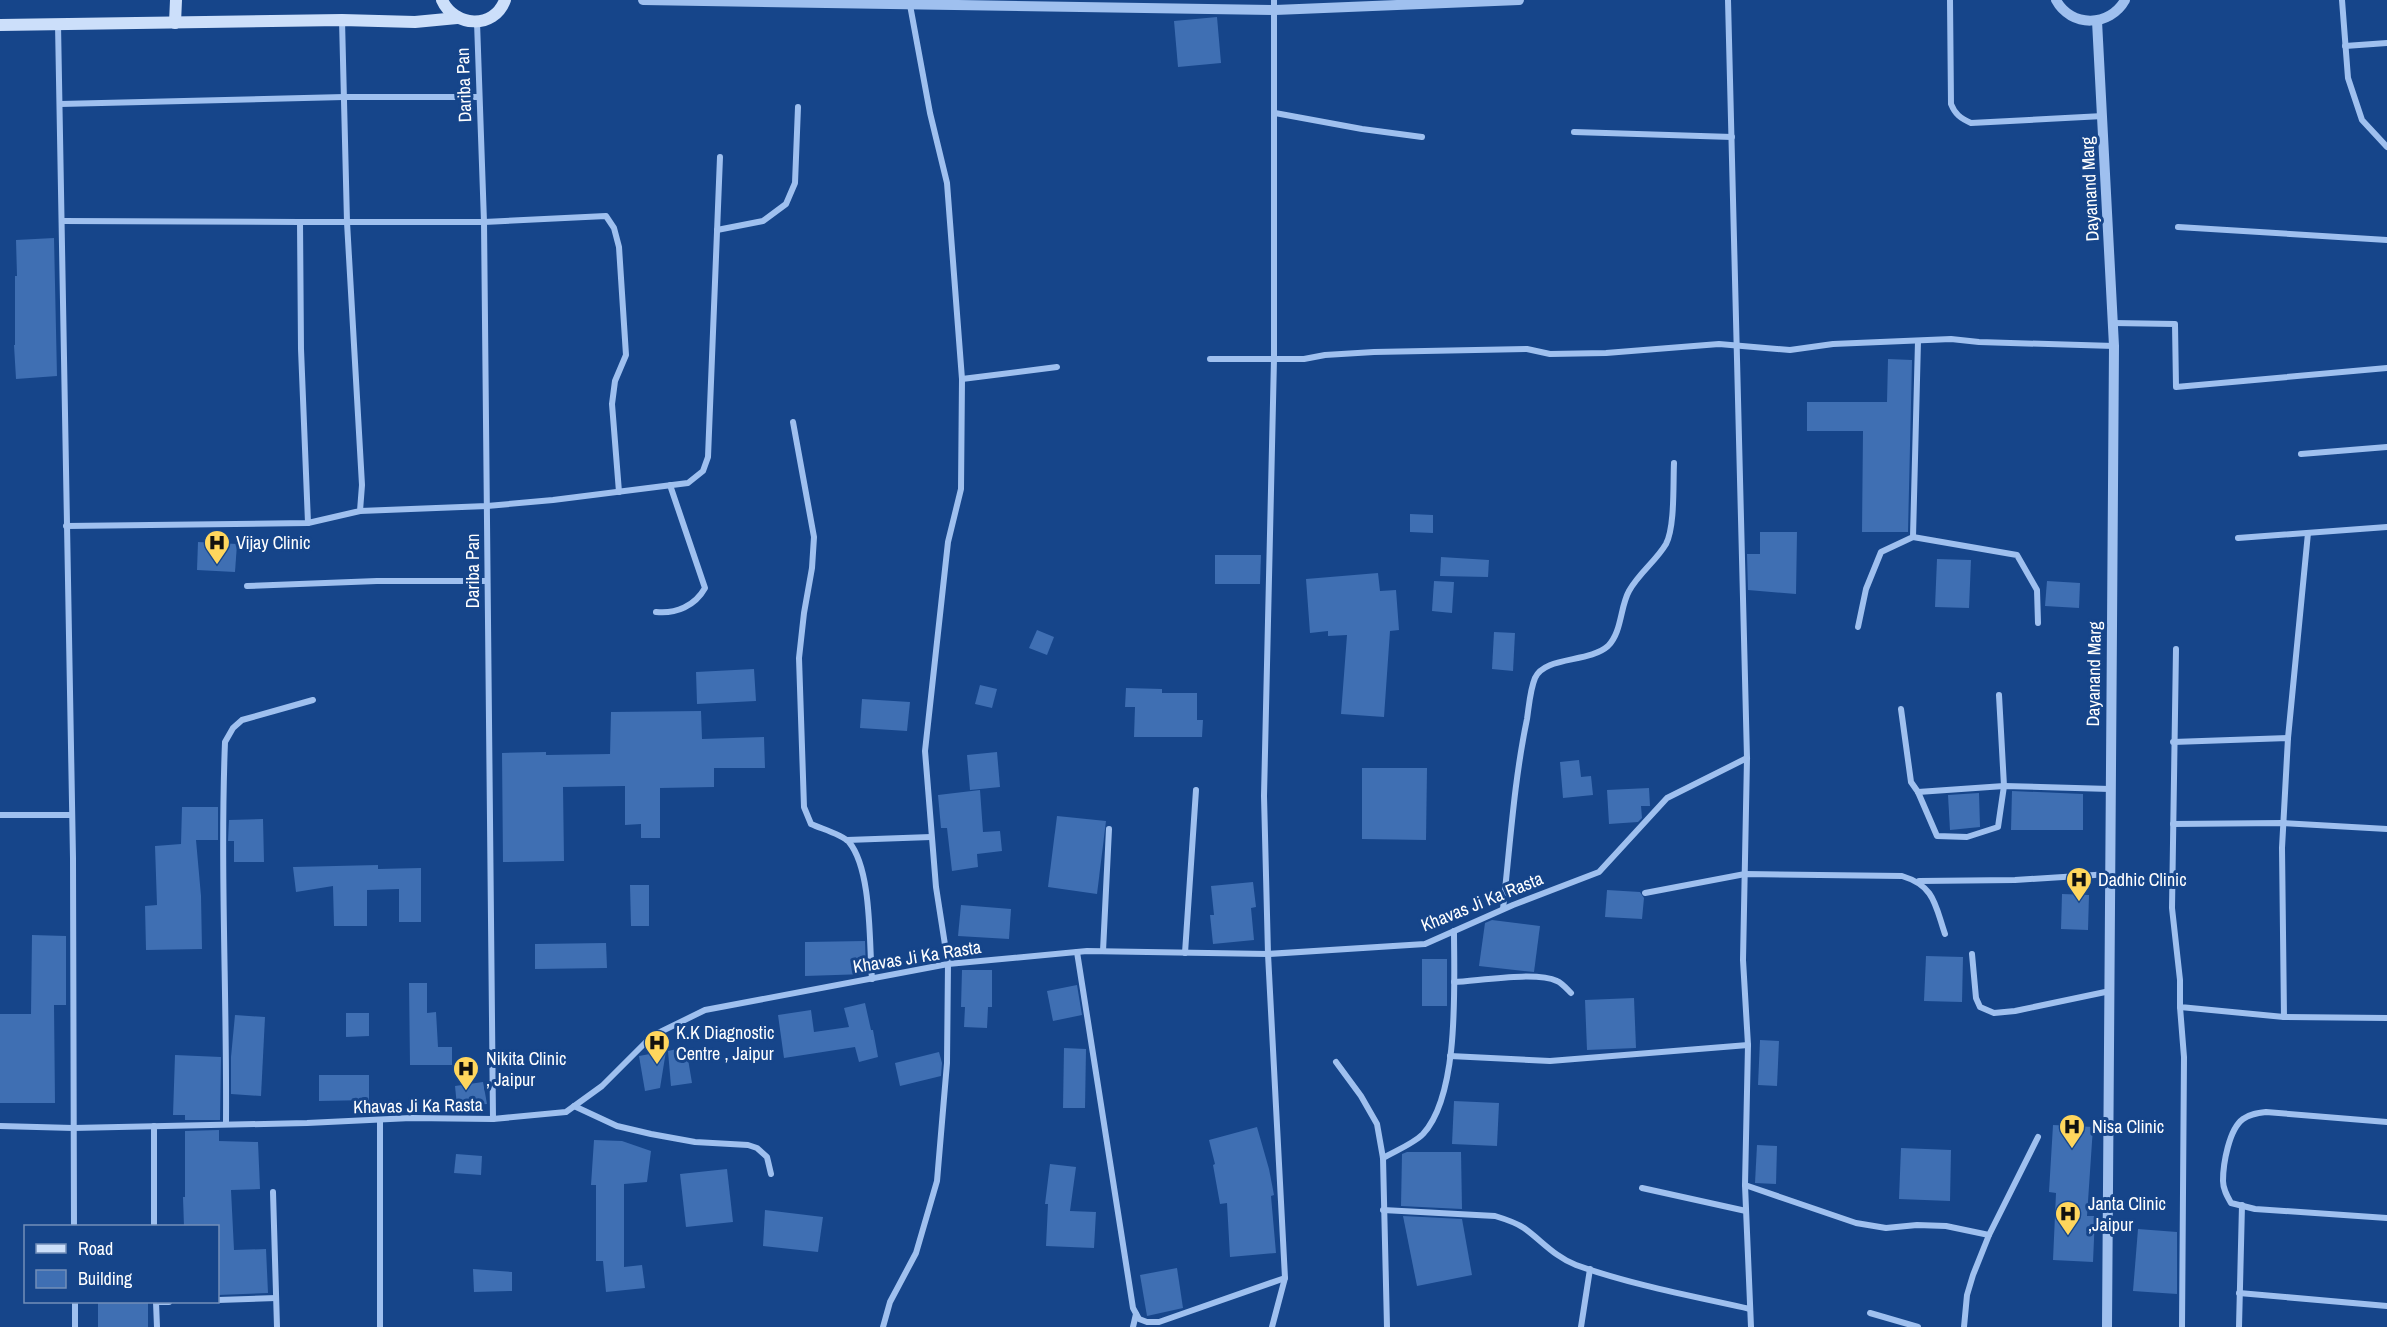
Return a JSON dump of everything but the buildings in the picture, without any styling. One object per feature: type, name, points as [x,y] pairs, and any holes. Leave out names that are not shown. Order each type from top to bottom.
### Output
[{"type":"main road","points":[[175,23],[176,0]]},
{"type":"main road","points":[[442,0],[448,11],[466,22],[488,19],[496,13],[505,0]]},
{"type":"main road","points":[[0,24],[342,20],[415,22],[457,18]]},
{"type":"street","points":[[643,0],[799,0],[910,5],[1274,5],[1519,0]]},
{"type":"street","points":[[1728,0],[1747,758],[1743,960],[1748,1045],[1746,1211],[1751,1327]]},
{"type":"street","points":[[1950,0],[1951,104],[1961,118],[1971,123],[2103,116]]},
{"type":"street","points":[[2056,0],[2067,14],[2076,19],[2097,21],[2116,11],[2124,0]]},
{"type":"street","points":[[2342,0],[2348,78],[2362,120],[2387,147]]},
{"type":"street","points":[[883,1327],[890,1302],[916,1253],[937,1181],[947,1063],[948,964],[936,887],[925,751],[948,542],[961,489],[962,379],[948,183],[930,113],[910,5]]},
{"type":"street","points":[[1272,1327],[1285,1278],[1268,954],[1264,796],[1274,359],[1274,5]]},
{"type":"street","points":[[342,20],[347,222],[362,484],[360,511]]},
{"type":"street","name":"Dayanand Marg","points":[[2097,21],[2114,346],[2107,1327]]},
{"type":"street","name":"Dariba Pan","points":[[477,22],[484,222],[493,1119]]},
{"type":"street","points":[[58,23],[72,815],[74,1225]]},
{"type":"street","points":[[2345,46],[2387,43]]},
{"type":"street","points":[[60,104],[344,97],[479,97]]},
{"type":"street","points":[[717,230],[763,221],[786,204],[795,183],[798,107]]},
{"type":"street","points":[[1275,113],[1422,137]]},
{"type":"street","points":[[1574,132],[1732,137]]},
{"type":"street","points":[[66,526],[308,522],[360,511],[487,506],[688,483],[703,471],[708,457],[720,157]]},
{"type":"street","points":[[62,221],[484,222],[606,216],[614,228],[619,247],[626,355],[615,381],[612,404],[619,492]]},
{"type":"street","points":[[300,222],[301,349],[308,522]]},
{"type":"street","points":[[2178,227],[2387,240]]},
{"type":"street","points":[[2113,322],[2175,324],[2176,387],[2387,368]]},
{"type":"street","points":[[1210,359],[1304,359],[1324,355],[1374,352],[1527,349],[1550,354],[1606,353],[1719,344],[1790,350],[1833,344],[1951,339],[2114,346]]},
{"type":"street","points":[[1913,537],[1918,341]]},
{"type":"street","points":[[962,379],[1056,367]]},
{"type":"street","points":[[793,422],[814,537],[812,568],[799,658],[804,807],[812,824],[847,840],[931,837]]},
{"type":"street","points":[[2301,454],[2387,447]]},
{"type":"street","points":[[1503,909],[1522,743],[1535,679],[1541,670],[1550,665],[1591,656],[1608,645],[1616,632],[1628,592],[1665,544],[1672,527],[1674,463]]},
{"type":"street","points":[[656,612],[675,612],[686,607],[699,597],[705,588],[670,485]]},
{"type":"street","points":[[2238,538],[2387,527]]},
{"type":"street","points":[[2284,1017],[2283,823],[2288,738],[2308,533]]},
{"type":"street","points":[[1858,627],[1866,589],[1881,552],[1913,537],[2017,555],[2037,590],[2038,623]]},
{"type":"street","points":[[247,586],[377,581],[487,581]]},
{"type":"street","points":[[2176,650],[2172,908],[2180,981],[2184,1057],[2182,1327]]},
{"type":"street","points":[[1901,709],[1911,782],[1918,792],[1937,836],[1966,837],[1998,827],[2004,786],[1999,695]]},
{"type":"street","points":[[226,1123],[227,1020],[223,938],[225,742],[233,728],[242,720],[313,700]]},
{"type":"street","points":[[2174,742],[2288,738]]},
{"type":"street","name":"Khavas Ji Ka Rasta","points":[[0,1126],[73,1128],[493,1119],[566,1112],[602,1086],[652,1036],[705,1010],[948,964],[1077,952],[1268,954],[1425,944],[1503,909],[1599,872],[1667,798],[1747,758]]},
{"type":"street","points":[[1918,792],[2004,786],[2110,789]]},
{"type":"street","points":[[1185,953],[1196,790]]},
{"type":"street","points":[[0,815],[72,815]]},
{"type":"street","points":[[2173,824],[2283,823],[2387,829]]},
{"type":"street","points":[[1103,951],[1109,829]]},
{"type":"street","points":[[847,840],[860,860],[864,876],[872,979]]},
{"type":"street","points":[[1645,893],[1745,874],[1902,876],[1919,881],[2015,880],[2110,874]]},
{"type":"street","points":[[1919,881],[1932,897],[1945,934]]},
{"type":"street","points":[[1383,1158],[1422,1134],[1434,1116],[1448,1076],[1454,1024],[1454,931]]},
{"type":"street","points":[[1077,952],[1133,1308],[1139,1319],[1147,1322],[1160,1322],[1285,1278]]},
{"type":"street","points":[[1972,954],[1976,998],[1980,1007],[1994,1013],[2015,1011],[2109,991]]},
{"type":"street","points":[[1454,982],[1544,978],[1557,981],[1572,993]]},
{"type":"street","points":[[2180,1007],[2284,1017],[2387,1018]]},
{"type":"street","points":[[1450,1056],[1550,1061],[1748,1045]]},
{"type":"street","points":[[1336,1062],[1361,1096],[1377,1124],[1383,1158],[1387,1327]]},
{"type":"street","points":[[574,1106],[618,1126],[651,1134],[695,1142],[748,1145],[767,1157],[771,1174]]},
{"type":"street","points":[[2387,1122],[2266,1112],[2250,1114],[2241,1120],[2230,1136],[2223,1180],[2231,1203],[2255,1209],[2387,1218]]},
{"type":"street","points":[[380,1120],[381,1327]]},
{"type":"street","points":[[154,1126],[154,1225]]},
{"type":"street","points":[[1964,1327],[1967,1295],[1989,1235],[2038,1137]]},
{"type":"street","points":[[1746,1185],[1856,1223],[1886,1228],[1917,1225],[1946,1226],[1989,1235]]},
{"type":"street","points":[[1642,1188],[1746,1211]]},
{"type":"street","points":[[273,1192],[277,1327]]},
{"type":"street","points":[[2239,1327],[2242,1205]]},
{"type":"street","points":[[1383,1210],[1495,1216],[1509,1220],[1525,1229],[1551,1252],[1575,1265],[1750,1310]]},
{"type":"street","points":[[1581,1327],[1590,1269]]},
{"type":"street","points":[[2239,1293],[2387,1306]]},
{"type":"street","points":[[219,1300],[276,1298]]},
{"type":"street","points":[[75,1303],[75,1327]]},
{"type":"street","points":[[156,1303],[157,1327]]},
{"type":"street","points":[[1870,1313],[1918,1327]]},
{"type":"street","points":[[1133,1327],[1136,1314]]},
{"type":"place","name":"Vijay Clinic","points":[[217,566]]},
{"type":"place","name":"Dadhic Clinic","points":[[2079,903]]},
{"type":"place","name":"K.K Diagnostic Centre , Jaipur","points":[[657,1066]]},
{"type":"place","name":"Nikita Clinic , Jaipur","points":[[466,1092]]},
{"type":"place","name":"Nisa Clinic","points":[[2072,1150]]},
{"type":"place","name":"Janta Clinic ,Jaipur","points":[[2068,1237]]}]
